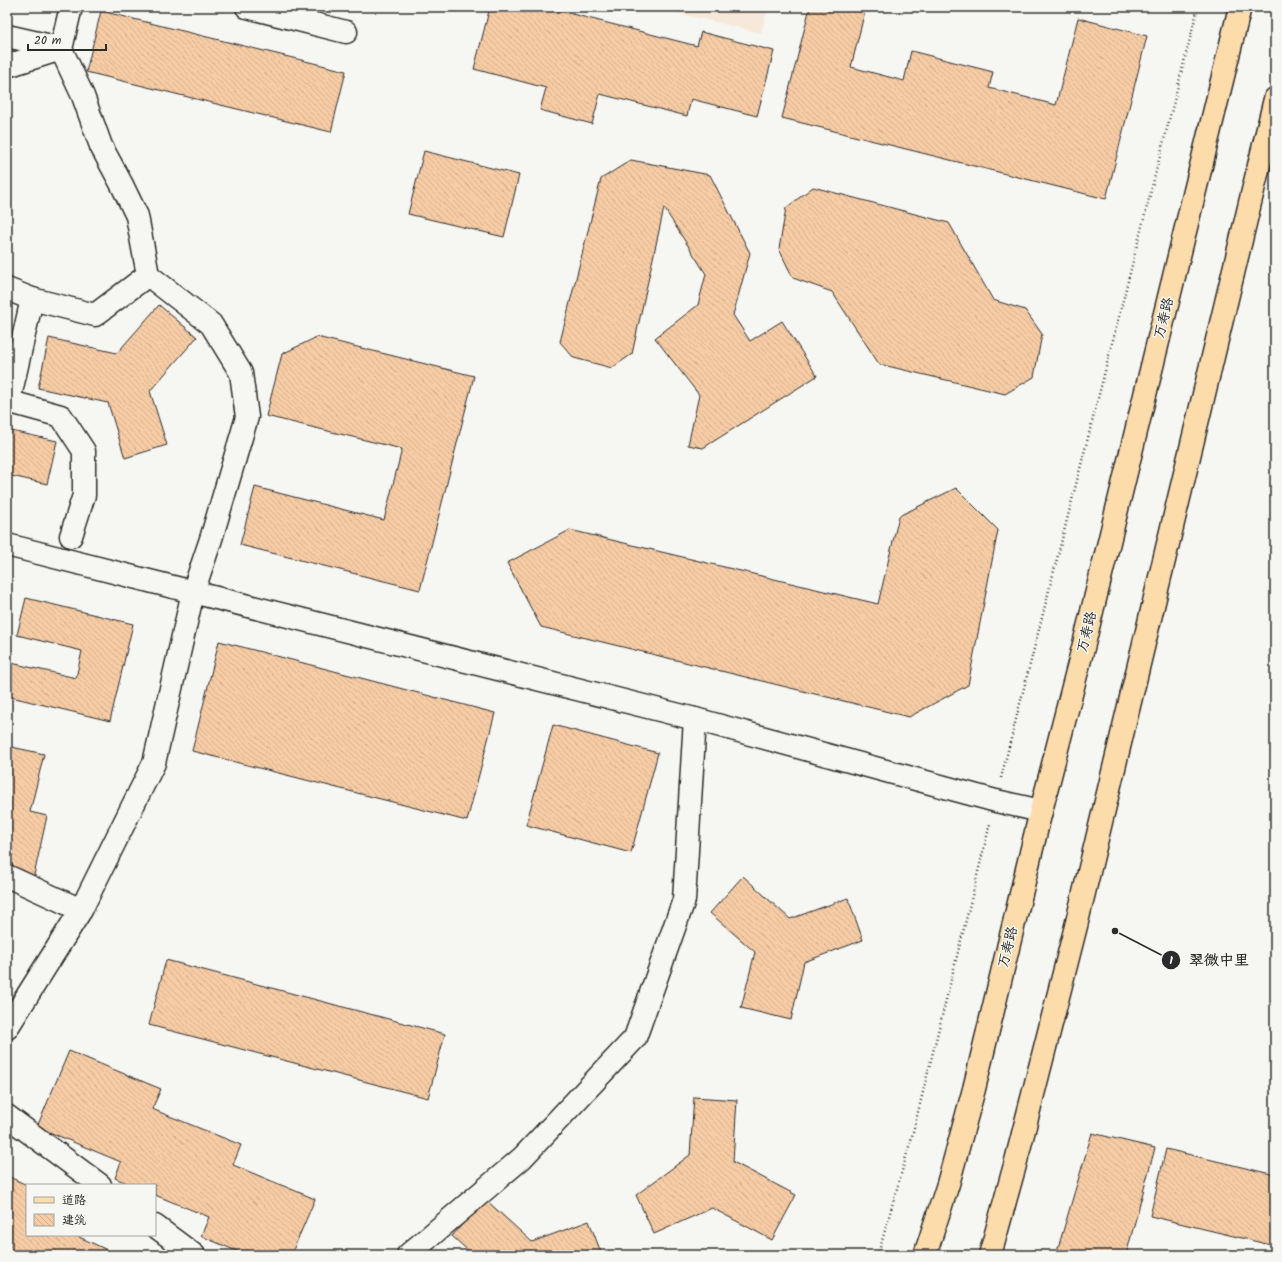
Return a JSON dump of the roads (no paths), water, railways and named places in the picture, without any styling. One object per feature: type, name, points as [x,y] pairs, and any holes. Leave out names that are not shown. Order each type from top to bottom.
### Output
[{"type":"main road","name":"万寿路","points":[[925,1255],[948,1184],[974,1089],[1041,811],[1084,644],[1240,7]]},
{"type":"main road","points":[[990,1255],[1015,1165],[1076,926],[1275,99]]},
{"type":"street","points":[[7,1028],[81,910],[154,763],[193,592],[211,540],[247,417],[241,373],[211,324],[148,275],[137,216],[101,146],[82,96],[61,49],[71,7]]},
{"type":"street","points":[[246,7],[346,32]]},
{"type":"street","points":[[7,36],[61,49]]},
{"type":"street","points":[[7,66],[61,49]]},
{"type":"street","points":[[7,289],[32,299],[95,315],[148,275]]},
{"type":"street","points":[[32,299],[8,401],[62,416],[84,452],[84,495],[71,536]]},
{"type":"street","points":[[7,545],[695,719],[996,801],[1041,811]]},
{"type":"street","points":[[408,1255],[522,1158],[635,1038],[684,900],[695,719]]},
{"type":"street","points":[[7,876],[81,910]]},
{"type":"street","points":[[7,1116],[99,1184]]},
{"type":"street","points":[[156,1227],[194,1255]]},
{"type":"place","name":"翠微中里","points":[[1115,931]]}]
